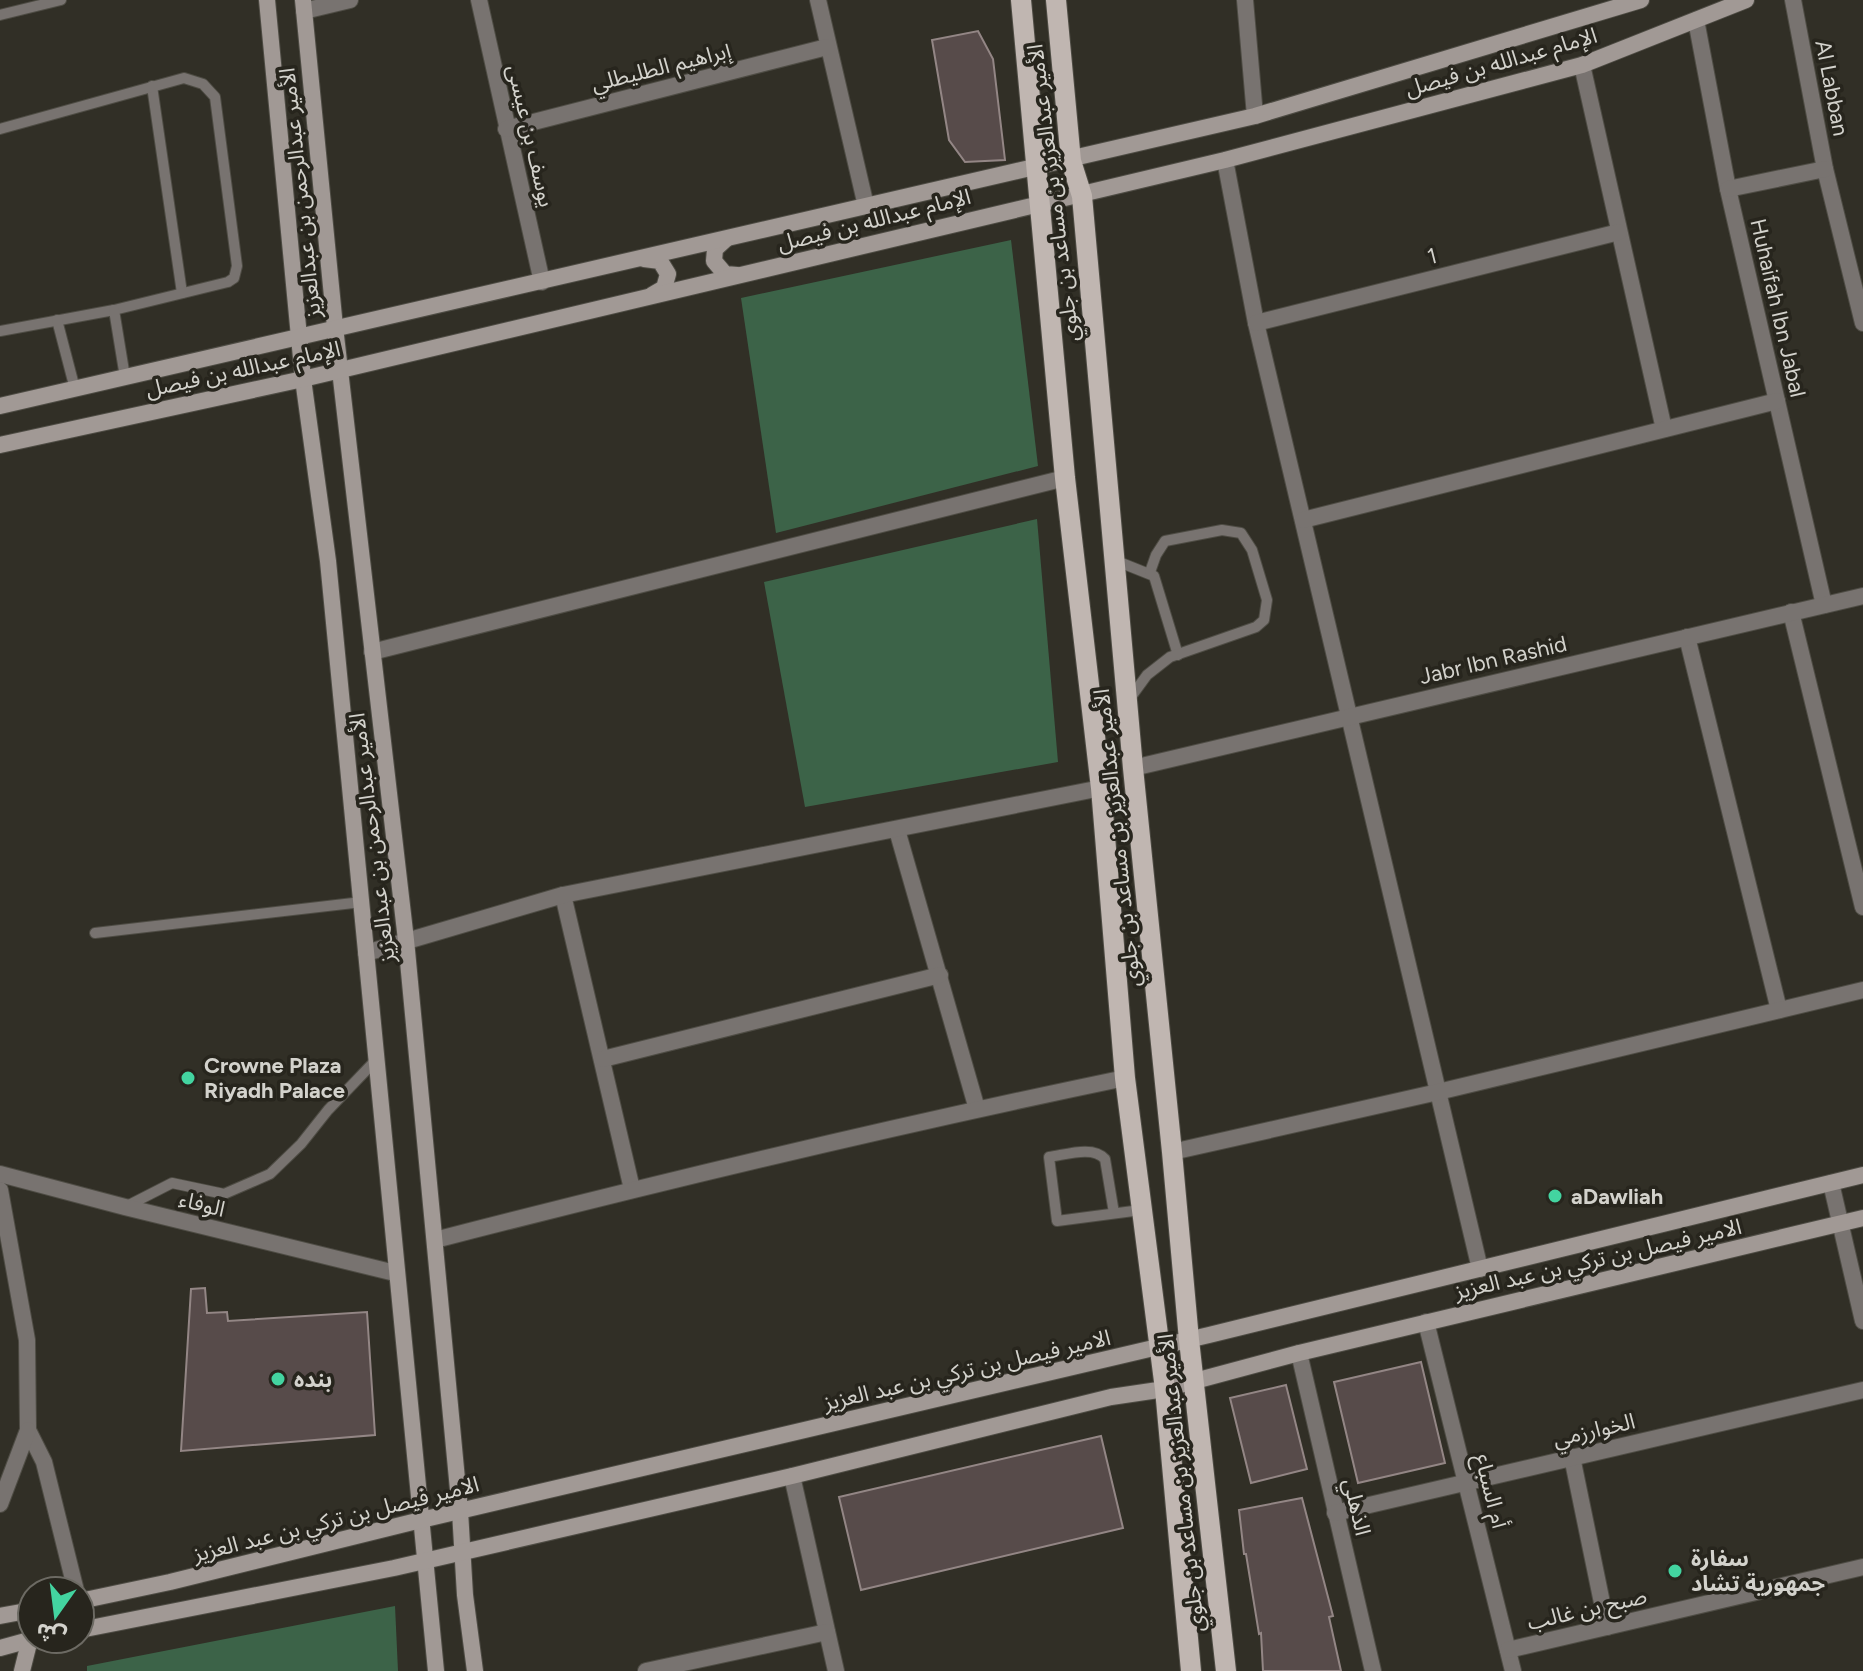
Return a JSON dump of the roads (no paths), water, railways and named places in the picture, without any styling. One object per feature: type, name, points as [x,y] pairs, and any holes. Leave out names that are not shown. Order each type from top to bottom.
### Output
[{"type":"main road","name":"الأمير عبدالعزيز بن مساعد بن جلوي","points":[[1021,0],[1065,478],[1101,788],[1125,1078],[1165,1389],[1191,1671]]},
{"type":"main road","name":"الأمير عبدالعزيز بن مساعد بن جلوي","points":[[1056,0],[1071,161],[1082,196],[1133,768],[1189,1340],[1226,1671]]},
{"type":"street","name":"الأمير عبدالرحمن بن عبدالعزيز","points":[[267,0],[303,379],[328,561],[436,1671]]},
{"type":"street","points":[[304,6],[350,0]]},
{"type":"street","name":"يوسف بن عيسى","points":[[479,0],[542,282]]},
{"type":"street","points":[[818,0],[866,206]]},
{"type":"street","points":[[1245,0],[1255,116]]},
{"type":"street","name":"الإمام عبدالله بن فيصل","points":[[0,406],[1071,161],[1255,116],[1641,0]]},
{"type":"street","name":"الإمام عبدالله بن فيصل","points":[[0,445],[303,379],[1225,160],[1582,65],[1746,0]]},
{"type":"street","name":"Al Labban","points":[[1793,0],[1825,169],[1863,323]]},
{"type":"street","name":"الأمير عبدالرحمن بن عبدالعزيز","points":[[304,6],[335,327],[406,940],[475,1671]]},
{"type":"street","name":"Huhaifah Ibn Jabal","points":[[1696,20],[1728,189],[1824,605]]},
{"type":"street","name":"إبراهيم الطليطلي","points":[[506,129],[827,47]]},
{"type":"street","points":[[1582,65],[1664,429]]},
{"type":"street","points":[[1225,160],[1256,323],[1480,1269]]},
{"type":"street","points":[[1728,189],[1825,169]]},
{"type":"street","name":"1","points":[[1256,323],[1619,232]]},
{"type":"street","points":[[727,239],[715,249],[714,261],[725,274],[741,275]]},
{"type":"street","points":[[638,259],[657,259],[667,270],[666,285],[651,296]]},
{"type":"street","points":[[1303,520],[1777,401]]},
{"type":"street","points":[[372,652],[1065,478]]},
{"type":"street","name":"Jabr Ibn Rashid","points":[[1133,768],[1863,596]]},
{"type":"street","points":[[1791,612],[1863,907]]},
{"type":"street","points":[[1687,637],[1779,1010]]},
{"type":"street","points":[[366,953],[563,895],[1101,788]]},
{"type":"street","points":[[897,830],[977,1109]]},
{"type":"street","points":[[563,895],[632,1189]]},
{"type":"street","points":[[603,1059],[940,975]]},
{"type":"street","points":[[1172,1152],[1863,990]]},
{"type":"street","points":[[435,1240],[632,1189],[1125,1078]]},
{"type":"street","name":"الوفاء","points":[[0,1174],[395,1273]]},
{"type":"street","name":"الامير فيصل بن تركي بن عبد العزيز","points":[[96,1598],[1189,1340],[1863,1175]]},
{"type":"street","points":[[1831,1183],[1863,1321]]},
{"type":"street","points":[[0,1190],[27,1340],[28,1430],[0,1504]]},
{"type":"street","name":"الامير فيصل بن تركي بن عبد العزيز","points":[[96,1627],[426,1561],[792,1476],[1111,1397],[1165,1389],[1299,1353],[1863,1218]]},
{"type":"street","name":"أم السباع","points":[[1426,1322],[1513,1671]]},
{"type":"street","name":"الذهلي","points":[[1299,1353],[1373,1671]]},
{"type":"street","name":"الخوارزمي","points":[[1335,1513],[1863,1390]]},
{"type":"street","points":[[28,1430],[44,1462],[72,1575]]},
{"type":"street","points":[[1572,1457],[1607,1627]]},
{"type":"street","points":[[792,1476],[836,1671]]},
{"type":"street","name":"صبح بن غالب","points":[[1508,1650],[1863,1567]]},
{"type":"street","points":[[646,1671],[827,1632]]},
{"type":"lane","points":[[0,15],[61,0]]},
{"type":"lane","points":[[0,129],[184,78],[203,84],[215,97],[237,266],[234,278],[228,282],[114,310],[0,331]]},
{"type":"lane","points":[[152,86],[182,293]]},
{"type":"lane","points":[[114,310],[125,377]]},
{"type":"lane","points":[[57,320],[75,389]]},
{"type":"lane","points":[[1127,702],[1158,665],[1256,627],[1264,620],[1267,600],[1252,550],[1241,533],[1232,530],[1165,541],[1150,572]]},
{"type":"lane","points":[[1114,560],[1150,572],[1156,579],[1178,655]]},
{"type":"lane","points":[[95,933],[362,902]]},
{"type":"lane","points":[[125,1207],[172,1183],[224,1194],[270,1174],[375,1061]]},
{"type":"lane","points":[[1114,1213],[1105,1159],[1100,1153],[1049,1157],[1057,1221],[1141,1210]]},
{"type":"place","name":"Crowne Plaza Riyadh Palace","points":[[188,1078]]},
{"type":"place","name":"aDawliah","points":[[1555,1196]]},
{"type":"place","name":"بنده","points":[[278,1379]]},
{"type":"place","name":"سفارة جمهورية تشاد","points":[[1675,1571]]}]
